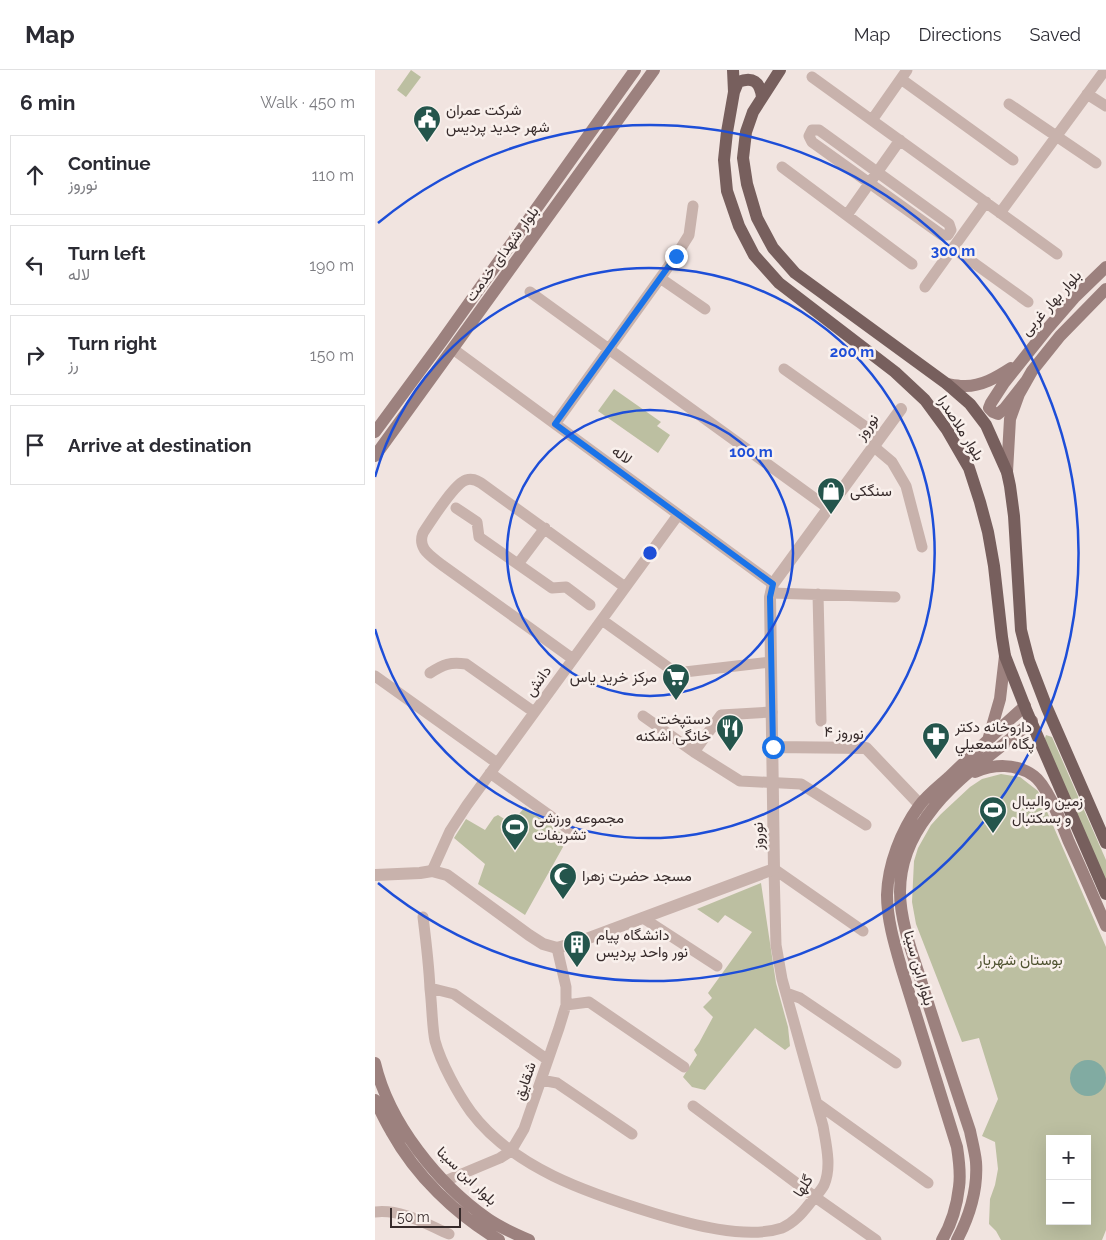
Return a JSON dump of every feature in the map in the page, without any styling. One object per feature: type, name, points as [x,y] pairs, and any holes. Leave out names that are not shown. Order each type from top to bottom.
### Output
[{"type":"main road","name":"بلوار شهدای خدمت","points":[[375,432],[635,70]]},
{"type":"main road","name":"بلوار شهدای خدمت","points":[[375,456],[654,70]]},
{"type":"main road","name":"بلوار ملاصدرا","points":[[733,70],[733,92],[724,160],[727,191],[739,226],[754,255],[779,283],[895,372],[925,400],[947,430],[969,468],[981,502],[988,532],[1005,656],[1106,894]]},
{"type":"main road","name":"بلوار ملاصدرا","points":[[780,70],[753,112],[746,132],[743,158],[747,184],[757,218],[773,248],[795,273],[947,384],[970,404],[986,425],[1007,472],[1010,486],[1014,516],[1021,630],[1029,660],[1047,708],[1106,843]]},
{"type":"main road","points":[[733,92],[738,82],[748,79],[758,83],[763,97]]},
{"type":"main road","name":"بلوار بهار غربی","points":[[1021,361],[1074,298],[1106,267]]},
{"type":"main road","name":"بلوار بهار غربی","points":[[1030,375],[1060,336],[1106,289]]},
{"type":"main road","points":[[947,384],[977,385],[996,377],[1021,361]]},
{"type":"main road","points":[[1021,361],[998,391],[989,408],[998,414],[1005,408],[1030,375]]},
{"type":"main road","points":[[1007,472],[1010,419],[1019,394],[1030,375]]},
{"type":"main road","points":[[991,736],[1000,700],[1005,656]]},
{"type":"main road","points":[[1025,706],[1041,692]]},
{"type":"main road","name":"بلوار ابن سینا","points":[[942,1240],[950,1223],[960,1186],[960,1166],[957,1148],[901,970],[890,921],[887,896],[889,875],[894,852],[924,809],[991,736],[1025,706]]},
{"type":"main road","points":[[1032,721],[1047,708]]},
{"type":"main road","points":[[1008,721],[1015,717],[1019,718],[1022,724],[1020,732]]},
{"type":"main road","name":"بلوار ابن سینا","points":[[957,1240],[971,1210],[976,1160],[969,1131],[911,948],[901,909],[901,876],[907,853],[920,826],[924,809],[940,800],[964,777],[1032,721]]},
{"type":"main road","points":[[964,777],[996,766],[1015,767],[1035,776],[1055,808],[1106,926]]},
{"type":"main road","points":[[1077,859],[1089,853]]},
{"type":"main road","name":"بلوار ابن سینا","points":[[375,1062],[378,1100],[391,1131],[408,1158],[442,1197],[472,1223],[499,1240]]},
{"type":"main road","name":"بلوار ابن سینا","points":[[378,1100],[434,1171],[489,1220],[529,1240]]},
{"type":"street","points":[[1000,213],[1105,70]]},
{"type":"street","points":[[872,120],[904,74],[1013,160]]},
{"type":"street","points":[[812,77],[1057,254]]},
{"type":"street","points":[[1087,94],[1106,106]]},
{"type":"street","points":[[1009,104],[1096,164]]},
{"type":"street","points":[[812,130],[819,130],[877,173],[949,224],[951,230],[948,235],[942,235],[812,142],[809,136],[812,130]]},
{"type":"street","points":[[847,215],[900,140]]},
{"type":"street","points":[[782,166],[912,264]]},
{"type":"street","points":[[925,287],[986,202]]},
{"type":"street","points":[[555,424],[660,278],[689,234],[693,206]]},
{"type":"street","points":[[953,248],[1028,302]]},
{"type":"street","points":[[660,278],[705,309]]},
{"type":"street","points":[[530,292],[828,508]]},
{"type":"street","name":"لاله","points":[[453,349],[678,515],[772,589]]},
{"type":"street","points":[[785,369],[877,442],[892,462],[906,486],[922,547]]},
{"type":"street","name":"نوروز","points":[[557,948],[578,942],[775,869],[770,597],[772,589],[901,408]]},
{"type":"street","points":[[573,659],[428,553],[422,546],[423,533],[460,483],[474,479],[481,482],[625,587]]},
{"type":"street","points":[[456,508],[477,522],[479,537],[551,588],[566,587],[589,604]]},
{"type":"street","name":"دانش","points":[[432,871],[450,831],[490,773],[678,515]]},
{"type":"street","points":[[518,564],[545,528]]},
{"type":"street","points":[[772,589],[818,594],[895,596]]},
{"type":"street","points":[[818,594],[821,721]]},
{"type":"street","points":[[602,620],[676,673],[771,662]]},
{"type":"street","points":[[430,673],[454,662],[466,664],[535,712]]},
{"type":"street","points":[[375,676],[497,763]]},
{"type":"street","points":[[694,752],[721,715],[772,712]]},
{"type":"street","points":[[643,716],[694,752],[740,781],[801,784],[867,825]]},
{"type":"street","name":"نوروز ۴","points":[[773,747],[866,748],[924,809]]},
{"type":"street","points":[[490,773],[570,830]]},
{"type":"street","points":[[775,869],[863,931]]},
{"type":"street","name":"گلها","points":[[423,917],[435,1041],[445,1065],[471,1112],[487,1130],[511,1151],[535,1167],[598,1194],[650,1212],[709,1229],[735,1232],[768,1232],[782,1228],[797,1219],[824,1186],[828,1167],[827,1147],[817,1104],[782,979],[776,945],[775,869]]},
{"type":"street","points":[[375,876],[432,871],[447,875],[529,935],[543,944],[557,948]]},
{"type":"street","points":[[643,918],[717,966]]},
{"type":"street","name":"شقایق","points":[[511,1151],[524,1129],[566,1005],[566,987],[557,948]]},
{"type":"street","points":[[430,988],[454,994],[548,1060]]},
{"type":"street","points":[[786,994],[800,998],[896,1062]]},
{"type":"street","points":[[566,1005],[589,1002],[684,1068]]},
{"type":"street","points":[[541,1080],[557,1083],[632,1134]]},
{"type":"street","points":[[817,1104],[928,1183]]},
{"type":"street","points":[[693,1106],[876,1240]]},
{"type":"street","points":[[445,1181],[500,1158],[511,1151]]},
{"type":"street","points":[[375,1212],[406,1214],[449,1234]]},
{"type":"green space","points":[[411,70],[421,77],[406,97],[397,90]]},
{"type":"green space","points":[[614,389],[661,422],[657,426],[670,435],[658,453],[598,411]]},
{"type":"green space","points":[[1046,735],[1052,737],[1106,860],[1106,882],[1044,741]]},
{"type":"green space","name":"بوستان شهریار","points":[[1001,774],[1020,777],[1038,791],[1106,947],[1106,1230],[1102,1240],[1001,1240],[989,1224],[990,1199],[998,1169],[995,1142],[982,1136],[998,1099],[979,1038],[962,1042],[916,924],[912,902],[914,861],[918,848],[931,825],[970,787],[982,779]]},
{"type":"green space","name":"مجموعه ورزشی تشریفات","points":[[525,807],[568,838],[525,915],[478,884],[485,864],[454,838],[466,819],[485,830],[494,817],[498,815],[511,823]]},
{"type":"green space","points":[[761,883],[776,983],[788,1027],[790,1046],[785,1050],[755,1028],[705,1090],[692,1087],[683,1077],[697,1055],[694,1050],[713,1017],[703,1007],[712,998],[708,993],[752,932],[725,915],[718,923],[697,909]]},
{"type":"water","points":[[1088,1060],[1101,1065],[1106,1078],[1101,1091],[1088,1096],[1075,1091],[1070,1078],[1075,1065]]},
{"type":"place","name":"شرکت عمران شهر جدید پردیس","points":[[427,143]]},
{"type":"place","name":"سنگکی","points":[[831,515]]},
{"type":"place","name":"مرکز خرید یاس","points":[[676,701]]},
{"type":"place","name":"دستپخت خانگی اشکنه","points":[[730,752]]},
{"type":"place","name":"داروخانه دكتر پگاه اسمعيلي","points":[[936,760]]},
{"type":"place","name":"زمین والیبال و بسکتبال","points":[[993,834]]},
{"type":"place","name":"مجموعه ورزشی تشریفات","points":[[515,851]]},
{"type":"place","name":"مسجد حضرت زهرا","points":[[563,900]]},
{"type":"place","name":"دانشگاه پیام نور واحد پردیس","points":[[577,968]]},
{"type":"route","points":[[676,256],[555,424],[773,584],[770,597],[773,747]]}]
